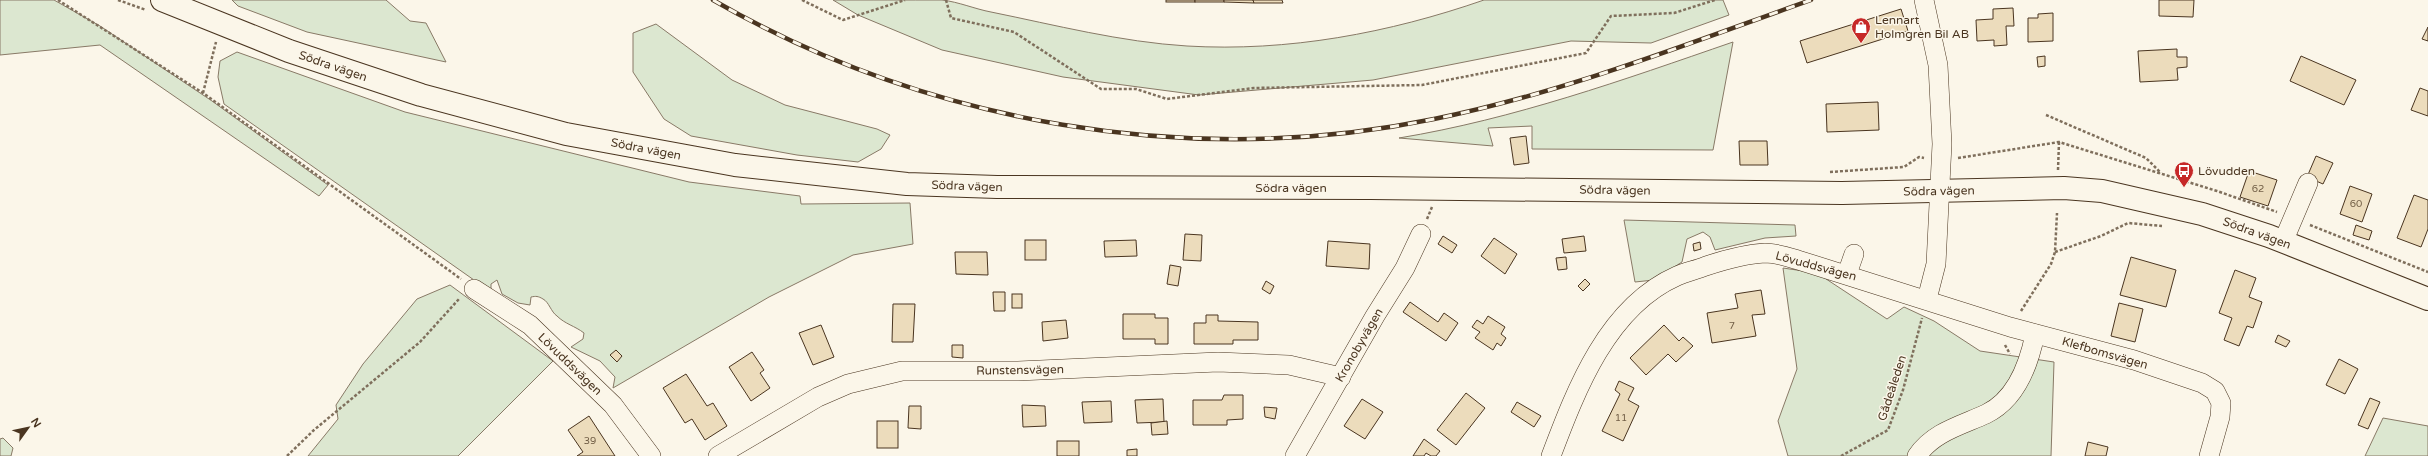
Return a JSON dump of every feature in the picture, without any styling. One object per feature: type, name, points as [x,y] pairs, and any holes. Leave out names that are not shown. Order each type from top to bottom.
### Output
[{"type":"highway","name":"Södra vägen","points":[[162,0],[220,24],[369,79],[421,95],[566,134],[735,165],[907,184],[1055,188],[1371,188],[1842,193],[2064,188],[2102,190],[2202,214],[2283,242],[2428,299]]},
{"type":"street","points":[[1924,0],[1938,65],[1942,130],[1936,264],[1927,299]]},
{"type":"street","points":[[2283,242],[2308,183]]},
{"type":"street","name":"Kronobyvägen","points":[[1295,456],[1341,377],[1374,316],[1405,268],[1421,234]]},
{"type":"street","name":"Lövuddsvägen","points":[[1550,456],[1565,419],[1601,344],[1616,323],[1645,296],[1676,276],[1724,261],[1766,253],[1798,260],[1847,274],[1927,299]]},
{"type":"street","points":[[1847,274],[1854,254]]},
{"type":"street","name":"Lövuddsvägen","points":[[474,289],[530,325],[613,405],[651,456]]},
{"type":"street","name":"Klefbomsvägen","points":[[1927,299],[2010,327],[2134,360],[2202,383],[2215,391],[2221,403],[2221,410],[2208,456]]},
{"type":"street","points":[[1917,456],[1939,435],[1960,423],[1988,413],[2007,397],[2022,378],[2030,362],[2035,334]]},
{"type":"street","name":"Runstensvägen","points":[[718,456],[818,397],[848,384],[902,371],[1102,368],[1218,362],[1289,365],[1341,377]]},
{"type":"path","points":[[58,0],[203,93],[474,289]]},
{"type":"path","points":[[802,0],[844,20],[905,0]]},
{"type":"path","points":[[946,0],[951,18],[1014,32],[1101,89],[1136,89],[1167,99],[1254,88],[1422,85],[1586,53],[1611,16],[1674,13],[1715,0]]},
{"type":"path","points":[[203,93],[220,24]]},
{"type":"path","points":[[2046,115],[2146,158],[2161,174]]},
{"type":"path","points":[[2058,172],[2059,142]]},
{"type":"path","points":[[1963,157],[2059,142],[2217,191],[2294,218],[2428,272]]},
{"type":"path","points":[[2011,358],[2003,341],[2010,327],[2051,264],[2055,252],[2057,213]]},
{"type":"path","points":[[2055,252],[2101,236],[2121,226]]},
{"type":"path","points":[[287,456],[314,430],[420,342],[468,290],[474,289]]},
{"type":"path","name":"Gådeåleden","points":[[1841,456],[1888,430],[1903,390],[1927,299]]},
{"type":"green space","points":[[0,0],[54,0],[100,26],[212,101],[328,185],[319,196],[100,45],[0,55]]},
{"type":"green space","points":[[232,0],[386,0],[410,21],[426,23],[446,62],[307,32],[238,6]]},
{"type":"green space","points":[[833,0],[942,0],[955,2],[985,11],[1113,37],[1162,44],[1225,47],[1263,46],[1338,38],[1412,22],[1484,0],[1723,0],[1729,15],[1651,43],[1571,41],[1373,80],[1199,95],[1063,77],[942,50],[858,15]]},
{"type":"green space","points":[[656,24],[732,80],[785,105],[877,129],[890,135],[881,149],[858,162],[797,155],[691,136],[664,119],[633,72],[633,33]]},
{"type":"green space","points":[[1733,42],[1713,150],[1532,149],[1532,126],[1488,128],[1493,146],[1399,138],[1484,120],[1568,97]]},
{"type":"green space","points":[[237,52],[405,112],[689,182],[800,196],[801,204],[910,203],[913,244],[853,255],[769,297],[613,388],[615,377],[600,361],[571,347],[583,339],[584,333],[560,319],[545,300],[534,296],[531,297],[530,305],[518,303],[502,294],[497,280],[491,284],[491,292],[224,104],[218,77],[220,61]]},
{"type":"green space","points":[[1624,220],[1795,225],[1796,236],[1765,238],[1715,250],[1710,237],[1703,232],[1687,239],[1682,262],[1654,280],[1635,282]]},
{"type":"green space","points":[[1783,268],[1817,273],[1887,319],[1904,307],[1934,321],[1980,351],[2054,362],[2051,456],[1788,456],[1778,421],[1797,369]]},
{"type":"green space","points":[[450,285],[553,361],[458,456],[308,456],[338,419],[336,405],[363,364],[417,299]]},
{"type":"green space","points":[[2383,418],[2428,426],[2428,456],[2365,456]]},
{"type":"green space","points":[[3,438],[13,448],[11,456],[0,456],[0,439]]},
{"type":"building","points":[[1166,0],[1195,0],[1195,2],[1166,2]]},
{"type":"building","points":[[1195,0],[1224,0],[1224,2],[1195,2]]},
{"type":"building","points":[[1224,0],[1253,0],[1254,3],[1224,2]]},
{"type":"building","points":[[1253,0],[1282,0],[1283,3],[1254,3]]},
{"type":"building","points":[[2159,0],[2194,0],[2193,17],[2159,16]]},
{"type":"building","points":[[2013,8],[2014,26],[2006,26],[2007,45],[1994,46],[1994,40],[1977,41],[1976,20],[1993,19],[1993,9]]},
{"type":"building","points":[[1901,9],[1908,31],[1807,63],[1800,41]]},
{"type":"building","points":[[2053,13],[2053,41],[2028,42],[2028,18],[2038,18],[2038,14]]},
{"type":"building","points":[[2428,27],[2428,41],[2422,39]]},
{"type":"building","points":[[2177,49],[2177,57],[2187,57],[2187,67],[2177,68],[2178,80],[2140,82],[2138,51]]},
{"type":"building","points":[[2045,56],[2045,66],[2038,67],[2037,57]]},
{"type":"building","points":[[2301,56],[2356,80],[2344,105],[2290,81]]},
{"type":"building","points":[[2420,88],[2428,91],[2428,116],[2411,110]]},
{"type":"building","points":[[1878,102],[1879,130],[1827,132],[1826,104]]},
{"type":"building","points":[[1526,136],[1529,163],[1514,165],[1510,138]]},
{"type":"building","points":[[1739,141],[1767,141],[1768,165],[1740,165]]},
{"type":"building","points":[[2316,156],[2333,163],[2323,184],[2307,177]]},
{"type":"building","points":[[2249,171],[2277,180],[2268,206],[2240,197]]},
{"type":"building","points":[[2350,186],[2372,194],[2362,222],[2340,214]]},
{"type":"building","points":[[2414,195],[2428,200],[2428,229],[2421,247],[2397,238]]},
{"type":"building","points":[[2356,225],[2372,231],[2369,240],[2353,235]]},
{"type":"building","points":[[1185,234],[1202,235],[1201,261],[1183,260]]},
{"type":"building","points":[[1443,236],[1457,245],[1452,253],[1438,244]]},
{"type":"building","points":[[1584,236],[1586,251],[1564,253],[1562,239]]},
{"type":"building","points":[[1494,238],[1517,254],[1505,274],[1481,256]]},
{"type":"building","points":[[1025,240],[1046,240],[1046,260],[1025,260]]},
{"type":"building","points":[[1136,240],[1137,256],[1105,257],[1104,241]]},
{"type":"building","points":[[1328,241],[1370,244],[1369,269],[1326,266]]},
{"type":"building","points":[[1700,242],[1701,249],[1694,251],[1693,244]]},
{"type":"building","points":[[955,252],[987,252],[988,275],[956,274]]},
{"type":"building","points":[[1566,257],[1567,269],[1558,270],[1556,258]]},
{"type":"building","points":[[2131,257],[2176,270],[2166,307],[2120,295]]},
{"type":"building","points":[[1170,265],[1181,267],[1178,286],[1167,284]]},
{"type":"building","points":[[2235,270],[2256,278],[2249,297],[2262,302],[2253,328],[2247,326],[2239,346],[2224,340],[2232,318],[2219,313]]},
{"type":"building","points":[[1585,279],[1590,284],[1583,291],[1578,286]]},
{"type":"building","points":[[1266,281],[1274,286],[1270,294],[1262,289]]},
{"type":"building","points":[[1761,290],[1765,314],[1752,315],[1756,336],[1712,343],[1707,313],[1738,308],[1735,294]]},
{"type":"building","points":[[993,292],[1005,292],[1005,311],[994,311]]},
{"type":"building","points":[[1012,294],[1022,294],[1022,308],[1012,308]]},
{"type":"building","points":[[1410,302],[1438,322],[1444,313],[1458,323],[1446,341],[1403,312]]},
{"type":"building","points":[[2119,303],[2143,309],[2135,342],[2111,336]]},
{"type":"building","points":[[893,304],[915,304],[913,342],[892,342]]},
{"type":"building","points":[[1123,314],[1155,314],[1155,318],[1168,318],[1168,344],[1155,344],[1155,339],[1123,339]]},
{"type":"building","points":[[1206,315],[1218,315],[1218,321],[1258,322],[1258,340],[1233,340],[1233,344],[1194,344],[1194,323],[1206,323]]},
{"type":"building","points":[[1488,316],[1505,327],[1501,334],[1506,338],[1501,346],[1497,343],[1493,350],[1475,338],[1480,332],[1472,327],[1477,320],[1483,324]]},
{"type":"building","points":[[1066,320],[1068,338],[1043,341],[1042,322]]},
{"type":"building","points":[[821,325],[834,357],[813,365],[799,333]]},
{"type":"building","points":[[1664,325],[1679,341],[1683,337],[1693,346],[1676,362],[1668,354],[1646,375],[1630,358]]},
{"type":"building","points":[[2278,335],[2290,341],[2286,347],[2275,342]]},
{"type":"building","points":[[952,345],[963,345],[963,358],[952,357]]},
{"type":"building","points":[[616,350],[622,356],[617,362],[610,355]]},
{"type":"building","points":[[752,352],[764,370],[760,373],[770,388],[751,401],[729,367]]},
{"type":"building","points":[[2339,359],[2358,369],[2345,394],[2326,385]]},
{"type":"building","points":[[686,374],[707,406],[713,403],[727,426],[705,440],[692,419],[685,423],[663,388]]},
{"type":"building","points":[[1619,381],[1634,388],[1628,400],[1639,406],[1623,441],[1602,431],[1620,394],[1615,390]]},
{"type":"building","points":[[1466,393],[1485,408],[1456,445],[1437,430]]},
{"type":"building","points":[[1224,395],[1243,395],[1243,419],[1227,420],[1227,425],[1193,425],[1193,400],[1222,400]]},
{"type":"building","points":[[2370,398],[2380,402],[2368,429],[2358,425]]},
{"type":"building","points":[[1163,399],[1164,422],[1137,423],[1135,400]]},
{"type":"building","points":[[1362,399],[1383,412],[1365,439],[1344,426]]},
{"type":"building","points":[[1111,401],[1112,422],[1084,423],[1082,402]]},
{"type":"building","points":[[1517,402],[1541,416],[1534,427],[1511,412]]},
{"type":"building","points":[[1022,405],[1045,406],[1046,426],[1023,427]]},
{"type":"building","points":[[909,406],[921,406],[921,429],[908,428]]},
{"type":"building","points":[[1264,407],[1277,408],[1275,419],[1265,417]]},
{"type":"building","points":[[589,416],[615,456],[577,456],[583,452],[568,430]]},
{"type":"building","points":[[877,421],[898,421],[898,448],[877,448]]},
{"type":"building","points":[[1167,421],[1168,434],[1152,435],[1151,423]]},
{"type":"building","points":[[1424,439],[1440,451],[1436,456],[1431,456],[1426,453],[1424,456],[1413,456]]},
{"type":"building","points":[[1057,441],[1079,441],[1079,456],[1057,456]]},
{"type":"building","points":[[2088,442],[2108,447],[2106,456],[2085,456]]},
{"type":"building","points":[[1137,449],[1137,456],[1127,456],[1127,450]]},
{"type":"railway","points":[[713,0],[796,43],[882,78],[971,105],[1063,125],[1155,136],[1249,139],[1342,133],[1434,119],[1482,108],[1577,82],[1811,0]]},
{"type":"place","name":"Lennart Holmgren Bil AB","points":[[1861,44]]},
{"type":"place","name":"Lövudden","points":[[2184,188]]}]
